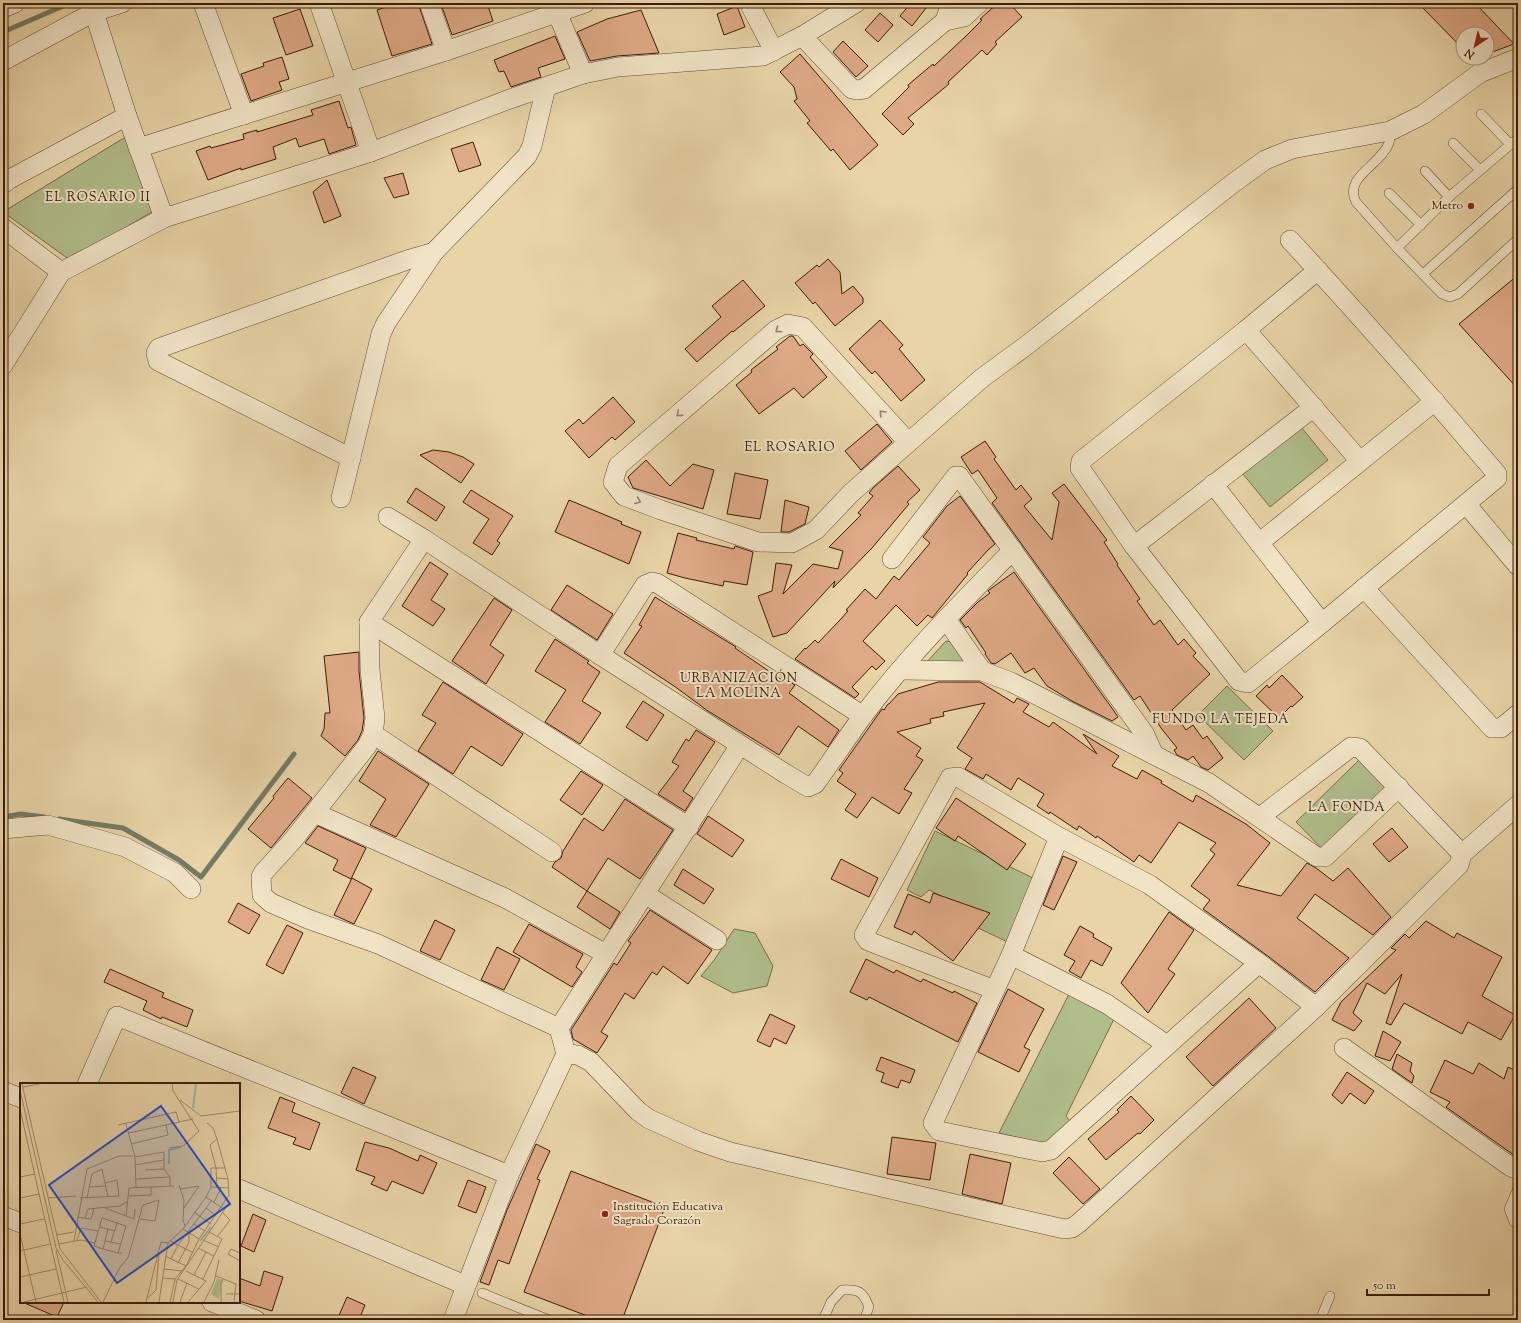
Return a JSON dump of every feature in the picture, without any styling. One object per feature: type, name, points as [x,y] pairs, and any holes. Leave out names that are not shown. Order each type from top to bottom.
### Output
[{"type":"street","points":[[3,8],[15,3]]},
{"type":"street","points":[[3,61],[94,12],[122,3]]},
{"type":"street","points":[[203,3],[244,115]]},
{"type":"street","points":[[319,3],[371,152]]},
{"type":"street","points":[[430,3],[446,51]]},
{"type":"street","points":[[138,148],[446,51],[555,8],[585,3]]},
{"type":"street","points":[[750,3],[774,51]]},
{"type":"street","points":[[3,365],[61,272],[164,218],[371,152],[583,74],[618,67],[763,56],[802,36],[856,3]]},
{"type":"street","points":[[945,21],[951,3]]},
{"type":"street","points":[[802,36],[852,89],[864,89],[945,21],[964,16],[979,3]]},
{"type":"street","points":[[555,8],[583,74]]},
{"type":"street","points":[[94,12],[127,116],[164,218]]},
{"type":"street","points":[[908,442],[803,327],[788,324],[776,330],[618,466],[613,482],[624,496],[661,510],[758,542],[792,543],[816,530],[851,494],[982,378],[1027,345],[1232,184],[1265,160],[1292,149],[1390,131],[1424,114],[1480,73],[1518,58]]},
{"type":"street","points":[[341,498],[381,334],[394,309],[434,252],[527,156],[532,146],[546,87]]},
{"type":"street","points":[[3,184],[127,116]]},
{"type":"street","points":[[5,234],[61,272]]},
{"type":"street","points":[[1290,240],[1318,270],[1435,401],[1497,474],[1495,481],[1248,683],[1243,683],[1239,681],[1134,546],[1080,468],[1081,462],[1246,330],[1318,270]]},
{"type":"street","points":[[351,458],[158,361],[156,353],[159,348],[410,259],[434,252]]},
{"type":"street","points":[[1246,330],[1360,461]]},
{"type":"street","points":[[1259,543],[1435,401]]},
{"type":"street","points":[[1134,546],[1314,407]]},
{"type":"street","points":[[892,559],[925,514],[958,476],[1144,733],[1154,754]]},
{"type":"street","points":[[1213,484],[1322,623]]},
{"type":"street","points":[[1466,504],[1517,562]]},
{"type":"street","points":[[388,517],[424,538],[600,655],[740,745],[808,786],[815,784],[862,716],[900,670],[946,618],[1013,550]]},
{"type":"street","points":[[424,538],[369,622],[370,670],[375,718],[373,734],[367,746],[315,813],[263,873],[261,877],[262,895],[271,903],[308,919],[378,944],[559,1028]]},
{"type":"street","points":[[600,655],[645,585],[652,582],[670,592],[862,716]]},
{"type":"street","points":[[1364,588],[1492,728],[1502,728],[1518,714]]},
{"type":"street","points":[[946,618],[982,671]]},
{"type":"street","points":[[369,622],[689,827]]},
{"type":"street","points":[[900,670],[982,671],[1010,682],[1154,754],[1220,789],[1317,857],[1325,857],[1399,787]]},
{"type":"street","points":[[373,734],[552,852]]},
{"type":"street","points":[[452,1320],[509,1174],[566,1054],[559,1028],[689,827],[740,745]]},
{"type":"street","points":[[1260,817],[1351,747],[1360,748],[1462,854]]},
{"type":"street","points":[[995,990],[868,941],[864,935],[950,778],[954,777],[958,777],[1059,837],[1150,885],[1259,963],[1316,1007]]},
{"type":"street","points":[[566,1054],[578,1055],[591,1062],[638,1111],[649,1119],[698,1141],[730,1152],[1064,1229],[1072,1228],[1080,1223],[1316,1007],[1457,867],[1461,862],[1462,854],[1518,805]]},
{"type":"street","points":[[315,813],[505,898],[606,954]]},
{"type":"street","points":[[3,829],[48,825],[125,847],[175,873],[191,889]]},
{"type":"street","points":[[1059,837],[1011,955],[933,1123],[939,1131],[1042,1152],[1051,1150],[1259,963]]},
{"type":"street","points":[[645,894],[717,940]]},
{"type":"street","points":[[1011,955],[1107,1004],[1167,1045]]},
{"type":"street","points":[[87,1083],[117,1016],[509,1174]]},
{"type":"street","points":[[1344,1048],[1518,1170]]},
{"type":"street","points":[[3,1091],[20,1098]]},
{"type":"street","points":[[240,1189],[465,1285]]},
{"type":"street","points":[[3,1216],[20,1223]]},
{"type":"street","points":[[214,1303],[256,1320]]},
{"type":"lane","points":[[1481,114],[1510,144]]},
{"type":"lane","points":[[1390,131],[1390,141],[1387,149],[1357,180],[1352,192],[1356,202],[1397,248],[1446,296],[1455,296],[1518,239]]},
{"type":"lane","points":[[1397,248],[1449,197],[1518,138]]},
{"type":"lane","points":[[1453,143],[1480,170]]},
{"type":"lane","points":[[1424,171],[1449,197]]},
{"type":"lane","points":[[1423,274],[1518,189]]},
{"type":"lane","points":[[1389,193],[1421,225]]},
{"type":"lane","points":[[1518,1188],[1509,1209],[1514,1222],[1518,1224]]},
{"type":"lane","points":[[823,1320],[832,1302],[842,1290],[854,1289],[865,1296],[869,1307],[864,1320]]},
{"type":"lane","points":[[482,1293],[548,1320]]},
{"type":"lane","points":[[1320,1320],[1330,1296]]},
{"type":"green space","points":[[132,133],[157,209],[70,260],[3,212]]},
{"type":"green space","points":[[1301,427],[1328,460],[1270,507],[1243,474]]},
{"type":"green space","points":[[946,641],[954,642],[972,663],[924,665]]},
{"type":"green space","points":[[1227,686],[1273,731],[1244,760],[1198,715]]},
{"type":"green space","points":[[1362,757],[1399,795],[1333,860],[1296,822]]},
{"type":"green space","points":[[935,831],[1050,886],[1020,948],[974,926],[979,915],[929,890],[921,897],[907,890]]},
{"type":"green space","points":[[734,929],[755,933],[773,966],[767,986],[733,993],[701,976],[715,959]]},
{"type":"green space","points":[[1069,994],[1115,1017],[1066,1116],[1073,1125],[1048,1145],[999,1133]]},
{"type":"building","points":[[398,3],[418,3],[432,44],[392,56],[377,10]]},
{"type":"building","points":[[453,3],[487,3],[493,21],[452,35],[442,7]]},
{"type":"building","points":[[911,3],[930,3],[912,26],[900,16]]},
{"type":"building","points":[[998,3],[1009,3],[1022,17],[995,42],[997,44],[987,55],[982,50],[948,82],[949,84],[908,118],[914,124],[903,135],[882,114],[909,87],[908,85],[933,64],[934,66],[982,20],[980,19]]},
{"type":"building","points":[[1418,3],[1475,3],[1514,44],[1495,51],[1495,26],[1455,26],[1455,41]]},
{"type":"building","points":[[737,6],[745,27],[724,35],[717,14]]},
{"type":"building","points":[[300,9],[313,46],[286,55],[273,18]]},
{"type":"building","points":[[641,10],[659,53],[617,56],[590,61],[577,32],[607,19]]},
{"type":"building","points":[[880,13],[893,25],[878,42],[865,30]]},
{"type":"building","points":[[555,36],[565,59],[538,68],[541,77],[511,87],[504,71],[499,72],[494,60]]},
{"type":"building","points":[[843,41],[868,66],[856,77],[833,52]]},
{"type":"building","points":[[800,54],[878,145],[850,170],[833,149],[831,151],[807,123],[810,121],[794,101],[797,99],[794,87],[780,72]]},
{"type":"building","points":[[282,57],[289,79],[279,82],[282,90],[251,101],[241,74],[264,66],[263,63]]},
{"type":"building","points":[[339,101],[348,128],[351,127],[356,145],[329,154],[324,139],[299,147],[296,138],[273,147],[276,159],[241,170],[241,168],[208,180],[196,151],[210,146],[211,148],[244,139],[243,134],[257,130],[257,132],[313,115],[311,110]]},
{"type":"building","points":[[473,142],[481,165],[459,172],[451,149]]},
{"type":"building","points":[[403,173],[409,194],[394,198],[384,178]]},
{"type":"building","points":[[327,180],[341,216],[324,223],[313,192]]},
{"type":"building","points":[[828,259],[840,272],[842,294],[853,286],[863,298],[863,303],[835,326],[815,302],[813,304],[795,283],[817,265],[819,267]]},
{"type":"building","points":[[1518,275],[1518,389],[1459,324]]},
{"type":"building","points":[[743,280],[765,306],[733,332],[732,331],[697,362],[685,349],[721,317],[712,306]]},
{"type":"building","points":[[880,320],[903,345],[899,349],[925,380],[901,401],[875,371],[872,374],[849,349]]},
{"type":"building","points":[[790,336],[793,336],[800,346],[803,344],[813,354],[810,357],[827,377],[803,398],[794,388],[759,414],[736,385],[752,372],[751,370],[778,349],[776,347]]},
{"type":"building","points":[[613,397],[635,422],[615,440],[612,437],[589,458],[565,431],[579,419],[583,424]]},
{"type":"building","points":[[877,424],[892,442],[861,470],[845,451]]},
{"type":"building","points":[[985,441],[996,457],[994,459],[1016,490],[1021,485],[1032,499],[1024,506],[1052,540],[1059,502],[1052,493],[1064,484],[1107,540],[1104,542],[1118,564],[1117,565],[1140,599],[1137,601],[1154,625],[1160,620],[1178,645],[1184,639],[1196,653],[1193,656],[1210,674],[1172,710],[1186,730],[1193,725],[1203,739],[1207,736],[1223,758],[1208,770],[1201,767],[1193,756],[1188,760],[1177,755],[1174,750],[1177,748],[1161,728],[1140,696],[1134,700],[992,503],[997,498],[978,470],[972,474],[961,457]]},
{"type":"building","points":[[433,450],[449,452],[463,457],[474,464],[461,483],[420,455]]},
{"type":"building","points":[[646,460],[670,486],[693,464],[714,470],[703,509],[633,488],[628,477]]},
{"type":"building","points":[[898,466],[920,490],[907,502],[909,504],[872,548],[833,588],[835,581],[787,633],[773,637],[758,596],[772,591],[776,563],[792,565],[783,594],[813,564],[838,569],[843,551],[829,547],[861,515],[858,513],[873,496],[869,493],[873,488]]},
{"type":"building","points":[[735,473],[768,480],[760,519],[727,514]]},
{"type":"building","points":[[416,488],[445,507],[436,521],[407,502]]},
{"type":"building","points":[[471,490],[513,516],[497,541],[500,543],[492,555],[473,543],[489,519],[463,502]]},
{"type":"building","points":[[960,496],[995,544],[967,573],[968,574],[932,618],[928,615],[917,626],[896,605],[863,641],[885,661],[876,670],[872,666],[852,687],[859,694],[855,698],[795,659],[815,640],[818,643],[848,611],[846,610],[865,589],[876,599],[894,576],[899,580],[930,543],[923,537],[947,506]]},
{"type":"building","points":[[569,500],[622,522],[621,524],[641,532],[629,564],[555,532]]},
{"type":"building","points":[[785,500],[809,507],[805,524],[789,532],[781,532]]},
{"type":"building","points":[[678,533],[697,538],[696,540],[734,549],[735,546],[753,552],[747,585],[724,581],[723,586],[667,573]]},
{"type":"building","points":[[430,562],[448,574],[431,600],[445,609],[433,626],[402,606]]},
{"type":"building","points":[[1014,572],[1118,717],[1112,721],[1072,701],[1047,686],[1034,668],[1025,673],[1011,653],[995,664],[991,663],[968,626],[966,628],[960,620],[978,602],[990,593],[988,591],[989,590]]},
{"type":"building","points":[[567,585],[613,614],[597,640],[551,610]]},
{"type":"building","points":[[655,597],[736,647],[735,648],[782,680],[783,678],[795,685],[789,693],[839,730],[828,747],[798,726],[779,755],[708,711],[674,686],[624,653],[642,626],[639,625]]},
{"type":"building","points":[[494,598],[512,610],[490,645],[504,655],[486,684],[452,661]]},
{"type":"building","points":[[555,639],[589,661],[587,663],[600,672],[582,701],[601,713],[580,744],[545,722],[566,690],[535,671]]},
{"type":"building","points":[[359,652],[359,671],[364,718],[362,731],[358,740],[345,756],[321,736],[324,729],[325,713],[330,713],[324,656]]},
{"type":"building","points":[[1282,675],[1303,697],[1279,718],[1256,696],[1267,685],[1269,688]]},
{"type":"building","points":[[443,682],[523,734],[502,766],[471,746],[453,774],[418,751],[436,723],[422,715]]},
{"type":"building","points":[[938,682],[980,682],[1014,703],[1017,698],[1029,704],[1023,712],[1049,727],[1053,722],[1097,754],[1083,734],[1119,756],[1112,766],[1137,779],[1142,770],[1162,781],[1161,783],[1193,802],[1196,795],[1246,824],[1270,843],[1237,885],[1281,896],[1307,863],[1333,881],[1348,868],[1391,917],[1373,935],[1315,894],[1297,918],[1349,958],[1315,992],[1203,909],[1210,900],[1191,886],[1215,854],[1210,850],[1216,843],[1179,822],[1151,863],[1139,855],[1134,862],[1097,836],[1096,838],[1079,826],[1077,830],[1050,812],[1049,814],[1037,806],[1044,794],[1018,778],[1011,790],[986,774],[983,779],[965,769],[972,758],[957,748],[985,703],[943,712],[944,716],[930,719],[931,723],[897,732],[921,748],[916,756],[923,760],[904,789],[912,793],[899,814],[872,797],[857,818],[845,810],[856,794],[837,781],[843,773],[839,770],[882,709],[884,710],[898,694]]},
{"type":"building","points":[[643,701],[664,715],[647,741],[626,727]]},
{"type":"building","points":[[696,730],[715,742],[683,791],[693,798],[685,811],[658,794],[679,766],[672,762],[686,739],[689,741]]},
{"type":"building","points":[[378,751],[429,784],[396,837],[370,825],[386,799],[359,781]]},
{"type":"building","points":[[581,771],[603,785],[582,815],[560,800]]},
{"type":"building","points":[[288,778],[312,798],[271,848],[248,829],[274,798],[273,796]]},
{"type":"building","points":[[956,798],[1026,844],[1007,870],[958,836],[955,841],[936,828]]},
{"type":"building","points":[[625,799],[673,830],[640,879],[608,858],[587,891],[552,867],[555,862],[561,858],[563,851],[584,818],[603,831]]},
{"type":"building","points":[[708,816],[744,840],[732,857],[697,834]]},
{"type":"building","points":[[318,826],[366,848],[351,879],[333,870],[338,860],[305,843]]},
{"type":"building","points":[[1392,828],[1408,847],[1389,862],[1373,844]]},
{"type":"building","points":[[1063,856],[1077,862],[1054,910],[1043,905]]},
{"type":"building","points":[[841,859],[878,878],[869,897],[831,879]]},
{"type":"building","points":[[683,869],[714,889],[704,904],[674,885]]},
{"type":"building","points":[[352,878],[372,889],[354,924],[334,915]]},
{"type":"building","points":[[587,891],[620,912],[610,929],[577,907]]},
{"type":"building","points":[[933,893],[990,913],[953,961],[914,931],[912,935],[894,927],[908,894],[930,903]]},
{"type":"building","points":[[238,903],[260,915],[249,934],[228,922]]},
{"type":"building","points":[[650,910],[712,950],[688,984],[663,966],[657,975],[652,972],[634,999],[625,993],[601,1032],[608,1036],[597,1053],[573,1039],[571,1030],[614,963],[617,965],[631,943],[628,941]]},
{"type":"building","points":[[1169,912],[1194,930],[1168,969],[1175,974],[1148,1013],[1121,983]]},
{"type":"building","points":[[435,920],[455,930],[440,960],[420,951]]},
{"type":"building","points":[[1426,921],[1454,938],[1457,933],[1502,957],[1482,996],[1515,1015],[1501,1040],[1468,1022],[1462,1034],[1404,1003],[1391,1025],[1386,1023],[1402,974],[1385,994],[1367,983],[1353,1013],[1362,1021],[1354,1031],[1332,1020],[1341,1002],[1396,950],[1391,948],[1405,934],[1409,938]]},
{"type":"building","points":[[529,924],[583,954],[576,967],[582,972],[572,987],[513,952]]},
{"type":"building","points":[[287,925],[303,933],[283,974],[266,965]]},
{"type":"building","points":[[1080,926],[1094,934],[1093,937],[1112,948],[1102,966],[1091,960],[1081,978],[1069,971],[1075,961],[1064,955]]},
{"type":"building","points":[[497,947],[520,959],[504,990],[481,980]]},
{"type":"building","points":[[866,959],[894,973],[896,970],[921,982],[923,979],[953,993],[954,991],[977,1003],[958,1042],[869,997],[867,1000],[850,992]]},
{"type":"building","points":[[110,969],[164,993],[162,997],[193,1010],[187,1027],[162,1017],[161,1019],[143,1010],[147,1001],[104,982]]},
{"type":"building","points":[[1008,989],[1044,1009],[1024,1047],[1030,1050],[1019,1072],[978,1052]]},
{"type":"building","points":[[1249,998],[1276,1028],[1213,1086],[1186,1057]]},
{"type":"building","points":[[770,1014],[795,1026],[786,1044],[774,1038],[770,1047],[757,1041]]},
{"type":"building","points":[[1383,1031],[1401,1042],[1390,1061],[1375,1056]]},
{"type":"building","points":[[1397,1054],[1412,1063],[1410,1071],[1414,1076],[1412,1083],[1392,1069]]},
{"type":"building","points":[[881,1057],[915,1070],[910,1083],[901,1080],[898,1088],[881,1082],[884,1073],[876,1070]]},
{"type":"building","points":[[1445,1060],[1473,1074],[1479,1063],[1504,1079],[1508,1067],[1518,1072],[1518,1158],[1446,1107],[1450,1102],[1430,1092]]},
{"type":"building","points":[[353,1067],[376,1077],[364,1104],[341,1093]]},
{"type":"building","points":[[1347,1072],[1374,1091],[1365,1104],[1350,1093],[1342,1104],[1332,1095]]},
{"type":"building","points":[[1131,1096],[1154,1120],[1140,1134],[1138,1133],[1106,1160],[1088,1139],[1119,1112],[1117,1110]]},
{"type":"building","points":[[280,1097],[295,1103],[292,1112],[320,1123],[310,1150],[293,1144],[296,1138],[268,1128]]},
{"type":"building","points":[[892,1137],[936,1143],[930,1180],[887,1174]]},
{"type":"building","points":[[365,1142],[389,1148],[418,1161],[420,1155],[437,1163],[423,1194],[392,1181],[387,1191],[371,1184],[375,1177],[356,1170]]},
{"type":"building","points":[[536,1144],[550,1151],[537,1179],[540,1180],[509,1264],[498,1260],[489,1285],[480,1282],[507,1210]]},
{"type":"building","points":[[970,1154],[1011,1163],[1002,1204],[962,1194]]},
{"type":"building","points":[[1069,1157],[1100,1189],[1083,1204],[1053,1173]]},
{"type":"building","points":[[571,1171],[665,1207],[622,1320],[598,1320],[524,1292]]},
{"type":"building","points":[[468,1180],[486,1187],[476,1213],[458,1206]]},
{"type":"building","points":[[253,1214],[266,1220],[254,1252],[241,1246]]},
{"type":"building","points":[[264,1271],[283,1277],[272,1311],[240,1301],[240,1278],[260,1286]]},
{"type":"building","points":[[347,1297],[365,1305],[359,1320],[337,1320]]},
{"type":"building","points":[[24,1303],[64,1303],[57,1317]]},
{"type":"waterway","points":[[3,32],[70,3]]},
{"type":"waterway","points":[[59,819],[123,828],[179,860],[201,877],[294,754]]},
{"type":"waterway","points":[[3,817],[21,814],[44,817]]},
{"type":"place","name":"Metro","points":[[1471,206]]},
{"type":"place","name":"Institución Educativa Sagrado Corazón","points":[[605,1214]]},
{"type":"district","name":"EL ROSARIO II","points":[[98,198]]},
{"type":"district","name":"EL ROSARIO","points":[[790,448]]},
{"type":"district","name":"URBANIZACIÓN LA MOLINA","points":[[739,686]]},
{"type":"district","name":"FUNDO LA TEJEDA","points":[[1221,720]]},
{"type":"district","name":"LA FONDA","points":[[1347,808]]}]
